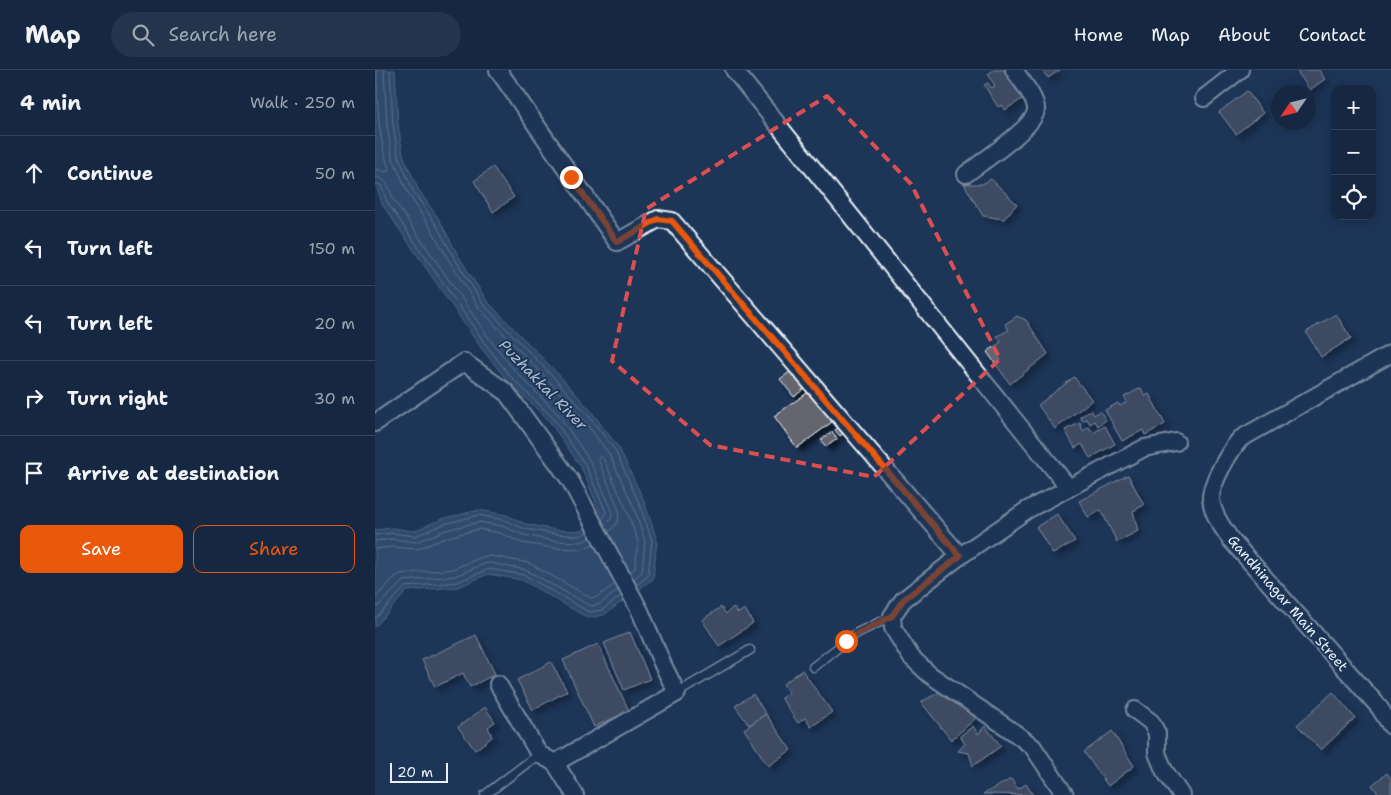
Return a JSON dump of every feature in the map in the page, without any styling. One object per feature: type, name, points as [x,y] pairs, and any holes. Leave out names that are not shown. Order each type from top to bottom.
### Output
[{"type":"street","points":[[734,70],[1069,488]]},
{"type":"street","points":[[966,174],[1018,134],[1034,118],[1037,110],[1034,100],[1014,70]]},
{"type":"street","points":[[1204,98],[1240,70]]},
{"type":"street","points":[[502,71],[617,242],[658,219],[672,221],[960,556]]},
{"type":"street","name":"Gandhinagar Main Street","points":[[1390,354],[1240,439],[1226,458],[1211,497],[1217,518],[1231,540],[1379,707],[1391,726]]},
{"type":"street","points":[[376,420],[464,362],[506,392],[570,480],[640,611],[677,693],[555,763]]},
{"type":"street","points":[[1065,795],[1033,747],[929,674],[911,657],[893,628],[892,616],[903,600],[960,556],[1027,510],[1145,448],[1176,442]]},
{"type":"street","points":[[498,684],[539,754],[555,763],[575,795]]},
{"type":"street","points":[[1135,710],[1151,722],[1157,733],[1157,753],[1164,770],[1181,795]]},
{"type":"lane","points":[[813,667],[857,634],[892,616]]},
{"type":"lane","points":[[677,693],[750,650]]},
{"type":"lane","points":[[485,795],[539,754]]},
{"type":"highlighted area","points":[[827,96],[911,184],[1000,359],[874,477],[710,445],[612,361],[646,209]]},
{"type":"water","name":"Puzhakkal River","points":[[375,70],[395,70],[398,124],[403,155],[418,189],[440,221],[459,257],[487,301],[591,411],[619,448],[644,501],[657,540],[653,579],[604,615],[588,618],[522,580],[488,574],[458,587],[407,591],[375,627],[375,530],[392,528],[414,531],[442,519],[479,510],[506,515],[526,524],[556,530],[581,531],[601,514],[581,467],[549,421],[507,380],[481,348],[382,204],[375,181]]},
{"type":"building","points":[[994,70],[1007,70],[1025,97],[1005,110],[1002,105],[998,107],[984,85],[988,83],[991,88],[995,86],[988,74]]},
{"type":"building","points":[[1042,70],[1060,70],[1048,78]]},
{"type":"building","points":[[1296,70],[1319,70],[1325,79],[1316,86],[1306,85]]},
{"type":"building","points":[[1247,91],[1263,113],[1236,134],[1219,112]]},
{"type":"building","points":[[493,167],[514,197],[493,212],[474,181]]},
{"type":"building","points":[[991,179],[1017,204],[1004,219],[983,216],[964,184],[982,184]]},
{"type":"building","points":[[1336,314],[1351,338],[1321,357],[1306,332]]},
{"type":"building","points":[[1017,316],[1026,320],[1048,354],[1010,384],[987,352],[1001,342],[997,336],[1009,330],[1005,324]]},
{"type":"building","points":[[791,371],[805,388],[794,397],[780,379]]},
{"type":"building","points":[[1074,377],[1092,400],[1055,429],[1038,405]]},
{"type":"building","points":[[1141,388],[1145,396],[1149,394],[1165,424],[1145,435],[1143,430],[1122,441],[1105,410],[1118,403],[1120,406],[1127,402],[1124,397]]},
{"type":"building","points":[[810,391],[832,422],[797,448],[774,416]]},
{"type":"building","points":[[1091,410],[1094,415],[1100,411],[1106,420],[1098,426],[1095,421],[1090,424],[1087,419],[1083,421],[1080,417]]},
{"type":"building","points":[[843,423],[848,429],[840,436],[835,430]]},
{"type":"building","points":[[1080,423],[1083,431],[1089,427],[1093,433],[1105,426],[1115,444],[1090,458],[1082,444],[1075,448],[1065,430]]},
{"type":"building","points":[[832,432],[837,439],[826,447],[821,440]]},
{"type":"building","points":[[1128,475],[1144,505],[1133,511],[1138,531],[1117,542],[1101,510],[1088,517],[1079,501]]},
{"type":"building","points":[[1057,514],[1075,541],[1053,554],[1036,527]]},
{"type":"building","points":[[721,607],[726,614],[733,607],[738,613],[745,609],[753,623],[719,646],[702,620]]},
{"type":"building","points":[[630,632],[650,679],[624,690],[604,643]]},
{"type":"building","points":[[476,635],[495,674],[470,687],[463,673],[435,687],[422,660]]},
{"type":"building","points":[[598,644],[629,711],[594,727],[563,660]]},
{"type":"building","points":[[551,662],[567,691],[533,710],[517,680]]},
{"type":"building","points":[[802,670],[832,712],[811,727],[805,718],[798,723],[781,698],[789,693],[783,684]]},
{"type":"building","points":[[940,692],[976,718],[951,740],[921,702]]},
{"type":"building","points":[[1333,692],[1355,718],[1321,750],[1297,725]]},
{"type":"building","points":[[753,694],[766,714],[749,725],[735,706]]},
{"type":"building","points":[[485,707],[495,722],[488,727],[492,737],[475,750],[458,727]]},
{"type":"building","points":[[766,714],[791,750],[768,766],[744,729]]},
{"type":"building","points":[[973,726],[978,734],[985,726],[1001,746],[973,766],[969,753],[958,751],[965,744],[960,736]]},
{"type":"building","points":[[1112,731],[1134,766],[1108,786],[1084,752]]},
{"type":"building","points":[[1387,773],[1391,779],[1391,795],[1379,795],[1372,785]]},
{"type":"building","points":[[1011,779],[1018,789],[1026,784],[1033,795],[983,794]]},
{"type":"route","points":[[571,177],[617,242],[658,219],[672,221],[960,556],[903,600],[892,616],[846,641]]}]
